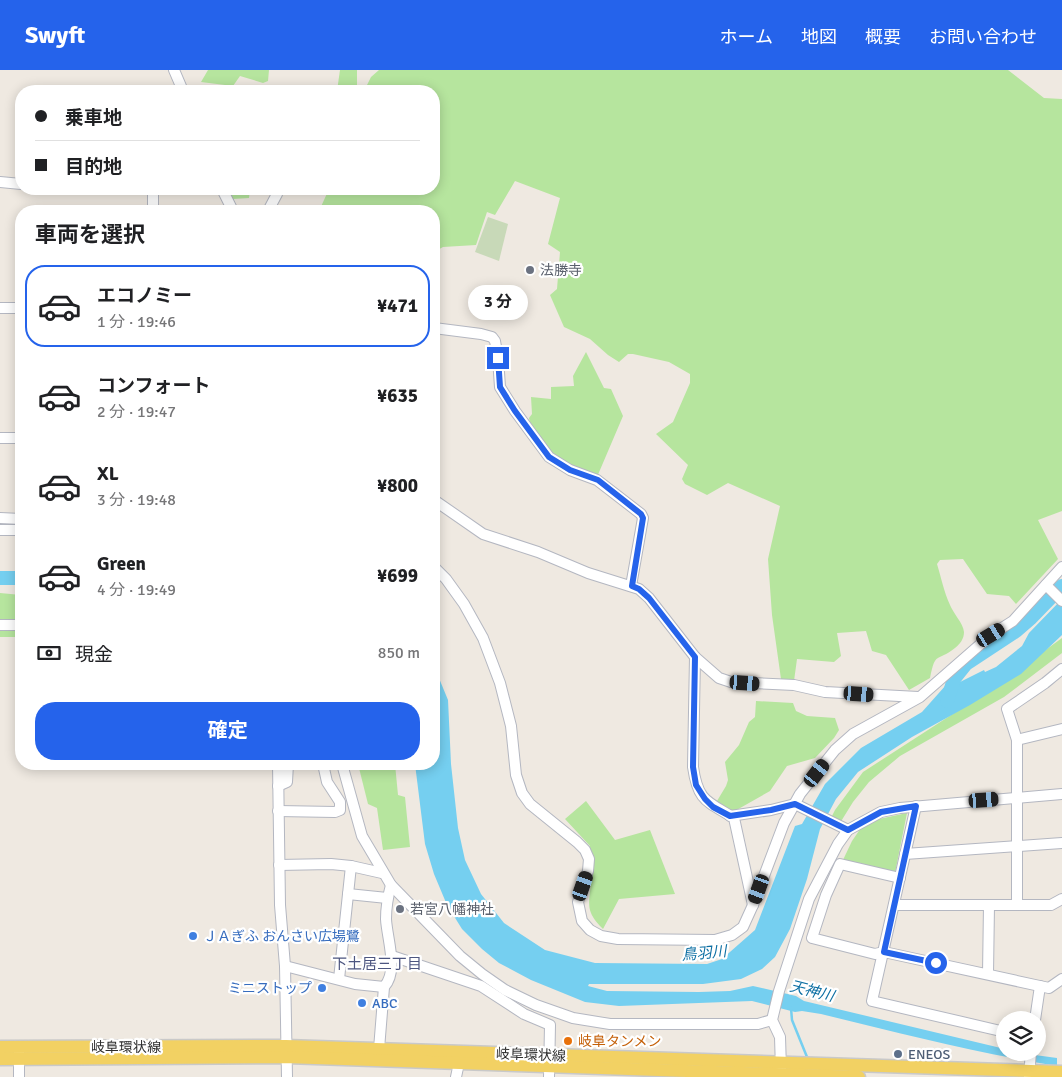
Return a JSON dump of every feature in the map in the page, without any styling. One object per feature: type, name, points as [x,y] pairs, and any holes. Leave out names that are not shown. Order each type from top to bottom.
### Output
[{"type":"main road","name":"岐阜環状線","points":[[0,1047],[18,1053]]},
{"type":"main road","name":"岐阜環状線","points":[[0,1059],[18,1053],[379,1049],[549,1067]]},
{"type":"main road","name":"岐阜環状線","points":[[286,1051],[549,1067],[781,1071],[895,1068],[1062,1072]]},
{"type":"main road","name":"岐阜環状線","points":[[781,1071],[859,1077]]},
{"type":"street","points":[[174,70],[180,85]]},
{"type":"street","points":[[0,182],[15,183]]},
{"type":"street","points":[[0,308],[15,308]]},
{"type":"street","points":[[440,329],[492,337],[495,341],[498,358],[500,387],[549,457],[570,470],[598,480],[641,514],[643,518],[632,586]]},
{"type":"street","points":[[0,438],[15,438]]},
{"type":"street","points":[[440,504],[483,534],[538,552],[588,573],[639,589],[649,598],[695,657],[719,678],[731,682],[794,685],[825,692],[920,697]]},
{"type":"street","points":[[0,518],[15,519]]},
{"type":"street","points":[[0,530],[15,530]]},
{"type":"street","points":[[440,573],[464,604],[490,656],[500,683],[510,726],[516,775],[522,793],[530,804],[577,842],[585,850],[589,859],[588,871],[578,902],[582,921],[590,930],[601,936],[618,939],[715,940],[732,935],[743,927],[784,823],[800,794],[835,750],[853,734],[920,697],[991,635],[1013,621],[1047,587],[1062,567]]},
{"type":"street","points":[[1047,587],[1062,601]]},
{"type":"street","points":[[0,625],[15,625]]},
{"type":"street","points":[[695,657],[693,767],[696,785],[713,807],[734,818],[753,905]]},
{"type":"street","points":[[1017,905],[1017,740],[1007,709],[1062,669]]},
{"type":"street","points":[[1017,740],[1062,729]]},
{"type":"street","points":[[278,770],[279,866],[285,966],[287,1077]]},
{"type":"street","points":[[278,786],[287,782],[288,770]]},
{"type":"street","points":[[278,811],[335,812],[340,810],[340,802],[327,782],[324,770]]},
{"type":"street","points":[[344,770],[362,836],[382,873],[391,885],[460,956],[505,990],[536,1006],[573,1018],[610,1024],[758,1024],[772,1020]]},
{"type":"street","points":[[781,1071],[780,1037],[772,1020],[779,991],[809,899],[845,829],[881,812],[916,806],[1062,794]]},
{"type":"street","points":[[730,816],[771,810],[795,804],[845,829]]},
{"type":"street","points":[[916,806],[872,1001],[996,1030]]},
{"type":"street","points":[[905,854],[1062,843]]},
{"type":"street","points":[[279,866],[330,864],[351,866],[382,873]]},
{"type":"street","points":[[900,878],[840,864],[826,895],[812,938],[875,954],[884,952],[1049,988],[1062,979]]},
{"type":"street","points":[[339,979],[351,866]]},
{"type":"street","points":[[379,1049],[384,987],[388,983],[392,956],[388,935],[387,898],[391,885]]},
{"type":"street","points":[[348,894],[387,898]]},
{"type":"street","points":[[894,905],[1051,905],[1062,899]]},
{"type":"street","points":[[988,974],[989,905]]},
{"type":"street","points":[[392,956],[481,986],[524,1014],[550,1025],[549,1067]]},
{"type":"street","points":[[285,966],[355,984],[384,987]]},
{"type":"street","points":[[1036,1011],[1040,986]]},
{"type":"street","points":[[18,1053],[19,1077]]},
{"type":"street","points":[[456,1077],[459,1063]]},
{"type":"green space","points":[[208,70],[269,70],[268,81],[263,83],[240,76],[234,85],[201,82]]},
{"type":"green space","points":[[340,70],[357,70],[357,85],[338,85]]},
{"type":"green space","points":[[379,70],[1008,70],[1044,98],[1062,99],[1062,511],[1038,520],[1058,559],[1016,604],[1009,596],[987,594],[963,559],[940,560],[937,564],[944,590],[951,608],[963,629],[963,637],[955,648],[936,660],[930,678],[909,690],[886,655],[872,651],[866,631],[837,633],[841,656],[834,662],[797,659],[794,681],[781,679],[772,615],[768,559],[780,506],[728,483],[707,495],[685,484],[682,479],[688,465],[656,434],[673,422],[690,383],[690,374],[669,362],[633,354],[628,354],[619,362],[590,339],[564,327],[550,295],[557,289],[560,252],[548,244],[560,198],[515,181],[495,215],[487,212],[476,245],[440,249],[440,205],[322,205],[326,195],[440,195],[440,85],[367,85],[371,77]]},
{"type":"green space","points":[[231,195],[249,195],[249,198],[233,199]]},
{"type":"green space","points":[[488,217],[508,224],[499,261],[475,252]]},
{"type":"green space","points":[[586,352],[604,388],[611,389],[623,416],[597,477],[556,461],[531,426],[529,418],[532,414],[531,397],[551,399],[551,387],[574,386],[573,376]]},
{"type":"green space","points":[[0,593],[15,594],[15,637],[0,637]]},
{"type":"green space","points":[[1062,638],[1062,653],[1004,697],[900,756],[869,782],[853,802],[840,823],[831,818],[863,772],[996,686]]},
{"type":"green space","points":[[756,701],[793,703],[796,711],[807,716],[835,718],[839,730],[815,758],[787,766],[770,791],[733,812],[716,804],[728,780],[725,762],[739,745],[749,722],[755,717]]},
{"type":"green space","points":[[360,770],[396,770],[398,795],[405,797],[410,847],[383,850],[377,808],[368,804]]},
{"type":"green space","points":[[586,801],[615,840],[650,830],[675,894],[619,899],[603,929],[593,917],[590,907],[590,846],[565,819]]},
{"type":"green space","points":[[907,813],[895,873],[843,860],[852,841],[865,822]]},
{"type":"water","points":[[1062,599],[1062,635],[1021,674],[912,737],[858,772],[836,799],[820,829],[807,879],[790,929],[775,957],[762,969],[741,979],[703,984],[589,984],[588,986],[607,991],[699,992],[730,991],[753,986],[796,996],[804,1001],[996,1047],[996,1055],[821,1014],[802,1011],[795,1012],[752,1001],[619,1006],[585,1002],[531,980],[499,963],[482,949],[462,929],[447,905],[434,874],[425,844],[416,770],[440,770],[440,681],[448,700],[451,764],[458,828],[465,860],[481,894],[504,923],[545,950],[595,963],[707,964],[722,959],[755,930],[795,826],[802,824],[825,784],[861,748],[922,712],[946,685],[956,684],[984,670],[985,672],[996,667],[1022,646],[1029,633]]},
{"type":"water","points":[[1046,1057],[1057,1058],[1057,1066],[1027,1061],[1046,1061]]},
{"type":"waterway","name":"鳥羽川","points":[[0,578],[15,578]]},
{"type":"waterway","points":[[947,701],[954,679],[966,664],[1016,631],[1062,586]]},
{"type":"waterway","points":[[791,1008],[792,1020],[807,1057]]},
{"type":"place","name":"法勝寺","points":[[530,270]]},
{"type":"place","name":"若宮八幡神社","points":[[400,909]]},
{"type":"place","name":"ＪＡぎふ おんさい広場鷺","points":[[193,936]]},
{"type":"place","name":"ミニストップ","points":[[322,988]]},
{"type":"place","name":"ABC","points":[[362,1003]]},
{"type":"place","name":"岐阜タンメン","points":[[568,1041]]},
{"type":"place","name":"ENEOS","points":[[898,1054]]},
{"type":"district","name":"下土居三丁目","points":[[377,964]]},
{"type":"route","points":[[498,358],[500,387],[510,404],[549,457],[570,470],[598,480],[641,514],[643,518],[632,586],[639,589],[649,598],[695,657],[693,767],[696,785],[705,799],[713,807],[730,816],[771,810],[795,804],[848,830],[881,812],[916,806],[884,952],[936,963]]},
{"type":"water label","name":"天神川","points":[[812,991]]}]
